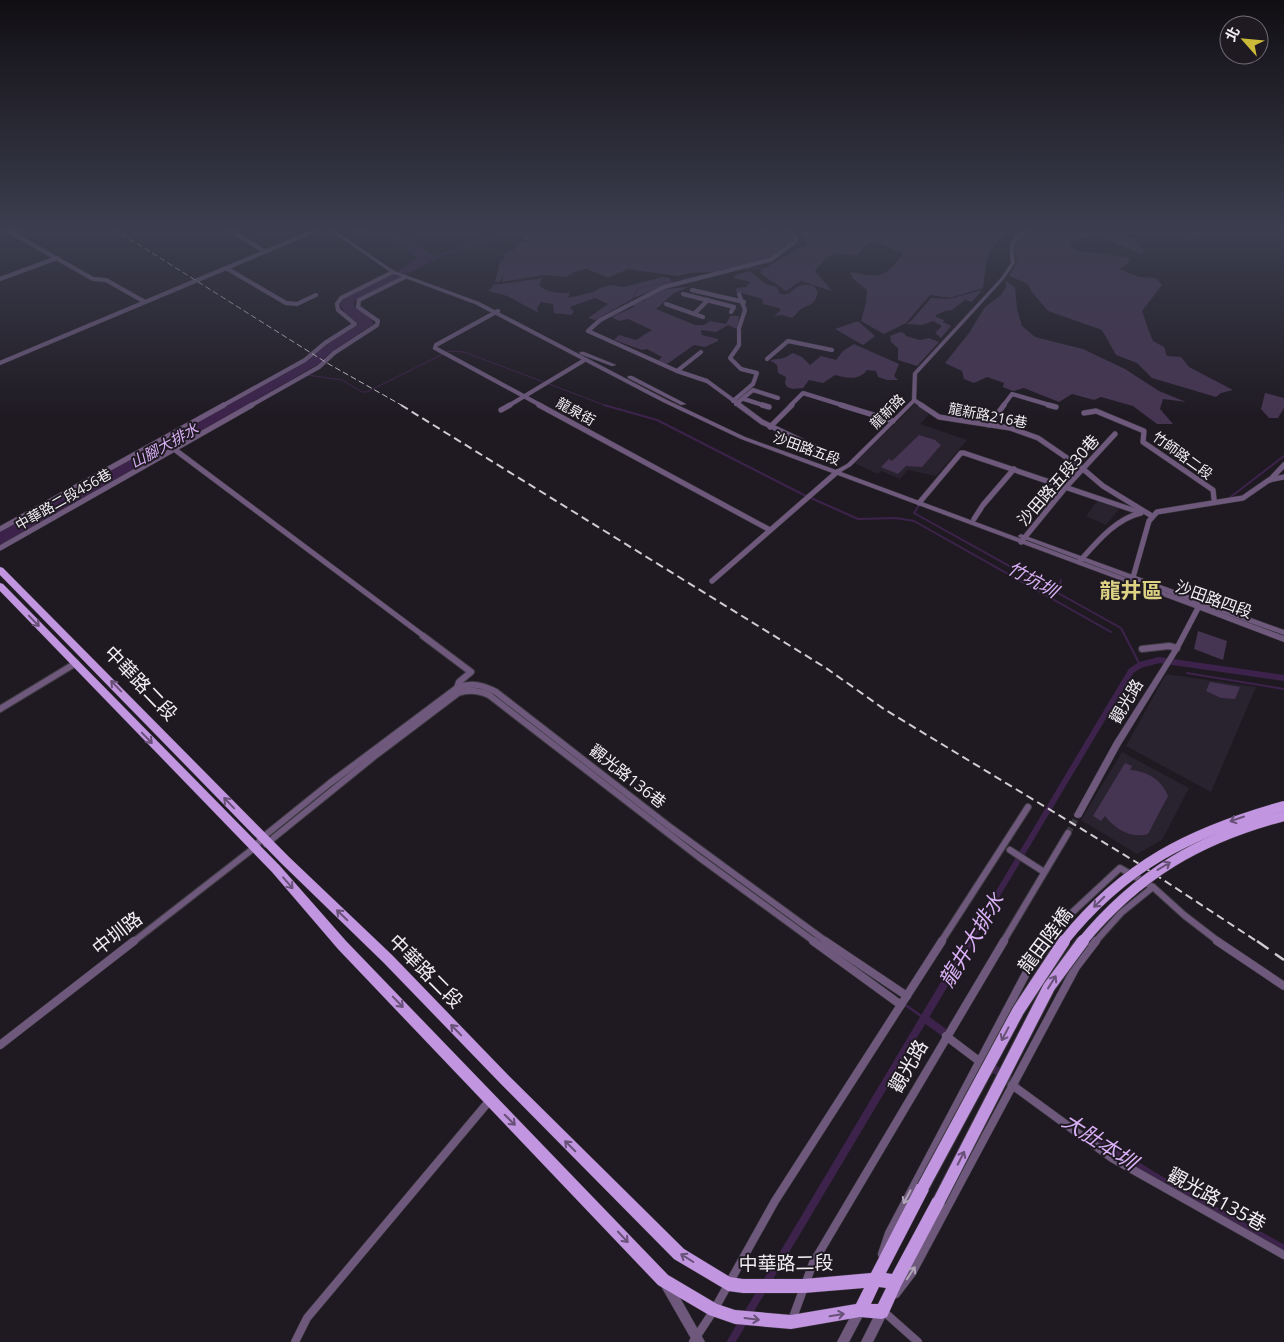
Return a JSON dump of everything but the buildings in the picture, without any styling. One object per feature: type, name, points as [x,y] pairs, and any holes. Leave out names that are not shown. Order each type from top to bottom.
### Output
[{"type":"main road","name":"中華路二段","points":[[0,570],[679,1254],[728,1284],[743,1286],[804,1286],[875,1280],[896,1281]]},
{"type":"main road","name":"中華路二段","points":[[0,586],[276,869],[342,945],[663,1280],[714,1310],[735,1317],[791,1322],[860,1310],[882,1312]]},
{"type":"main road","points":[[122,712],[133,705]]},
{"type":"main road","name":"龍田陸橋","points":[[875,1280],[1035,979],[1078,923],[1115,886],[1175,847],[1236,819],[1284,806]]},
{"type":"main road","name":"龍田陸橋","points":[[896,1281],[1049,987],[1068,957],[1126,894],[1154,872],[1218,837],[1284,816]]},
{"type":"main road","points":[[860,1310],[875,1280]]},
{"type":"main road","points":[[882,1312],[896,1281]]},
{"type":"street","points":[[127,292],[145,302]]},
{"type":"street","points":[[0,363],[169,292]]},
{"type":"street","points":[[265,292],[292,305],[316,295]]},
{"type":"street","points":[[0,529],[303,361],[324,344],[355,324],[339,311],[337,304],[341,298],[354,292]]},
{"type":"street","name":"中華路二段456巷","points":[[0,548],[316,368],[334,353],[373,329],[378,321],[358,307],[358,302],[378,292]]},
{"type":"street","name":"沙田路五段","points":[[452,292],[536,330],[586,360],[606,366]]},
{"type":"street","points":[[655,292],[637,299],[600,320],[588,331],[677,371],[709,382],[734,402],[770,426],[823,451]]},
{"type":"street","points":[[699,292],[744,302]]},
{"type":"street","name":"龍新路","points":[[712,581],[839,471],[914,400],[915,374],[990,292]]},
{"type":"street","points":[[683,294],[734,306],[731,312]]},
{"type":"street","points":[[734,402],[753,384],[757,373],[743,371],[735,366],[730,358],[739,345],[739,328],[745,310],[744,302],[739,294]]},
{"type":"street","points":[[694,314],[713,295]]},
{"type":"street","points":[[666,304],[703,318]]},
{"type":"street","name":"沙田路五段","points":[[497,312],[558,340],[665,398],[743,435],[1080,561]]},
{"type":"street","name":"龍泉街","points":[[497,312],[436,344],[436,348],[770,530]]},
{"type":"street","points":[[767,358],[788,341],[832,350]]},
{"type":"street","points":[[677,371],[701,352]]},
{"type":"street","points":[[502,410],[586,360]]},
{"type":"street","points":[[734,402],[744,399],[754,390],[778,398]]},
{"type":"street","points":[[770,426],[803,393],[893,421]]},
{"type":"street","points":[[989,425],[1012,394],[1056,407]]},
{"type":"street","points":[[744,399],[769,407]]},
{"type":"street","name":"龍新路216巷","points":[[914,400],[939,417],[1017,430],[1038,438],[1083,469],[1103,486],[1155,514]]},
{"type":"street","name":"竹師路二段","points":[[1084,412],[1096,411],[1144,431],[1143,442],[1213,490],[1214,499]]},
{"type":"street","name":"沙田路五段30巷","points":[[1023,540],[1066,487],[1114,434]]},
{"type":"street","points":[[174,449],[471,672],[459,682],[457,688],[330,783],[266,840]]},
{"type":"street","points":[[920,501],[961,453],[1139,512],[1155,514],[1132,580]]},
{"type":"street","points":[[1269,480],[1284,466]]},
{"type":"street","points":[[974,519],[983,505],[1014,469]]},
{"type":"street","name":"竹師路二段","points":[[1155,514],[1243,498],[1269,480],[1284,477]]},
{"type":"street","name":"沙田路五段","points":[[920,501],[974,519],[1023,540]]},
{"type":"street","points":[[1080,561],[1119,523],[1139,512]]},
{"type":"street","points":[[0,520],[7,525]]},
{"type":"street","name":"沙田路四段","points":[[1080,561],[1284,639]]},
{"type":"street","name":"沙田路四段","points":[[1200,606],[1284,633]]},
{"type":"street","name":"觀光路","points":[[1078,814],[1117,744],[1200,606]]},
{"type":"street","points":[[1142,649],[1169,646],[1175,650]]},
{"type":"street","points":[[0,708],[76,663]]},
{"type":"street","name":"觀光路136巷","points":[[457,688],[478,684],[496,692],[670,827],[804,926],[907,996]]},
{"type":"street","points":[[266,840],[458,693],[474,689],[489,695],[700,858],[901,1005]]},
{"type":"street","points":[[696,1340],[775,1202],[1028,807]]},
{"type":"street","name":"觀光路","points":[[791,1322],[813,1264],[1040,870],[1068,833]]},
{"type":"street","name":"中圳路","points":[[0,1044],[266,840]]},
{"type":"street","points":[[1010,850],[1040,870]]},
{"type":"street","points":[[875,1280],[888,1233],[1030,966],[1064,920],[1120,868],[1153,887],[1178,912],[1212,939],[1284,986]]},
{"type":"street","points":[[867,1342],[882,1312],[912,1273],[1063,989],[1094,942],[1142,893],[1153,887]]},
{"type":"street","points":[[946,1036],[979,1061]]},
{"type":"street","name":"觀光路135巷","points":[[1012,1085],[1112,1158],[1284,1255]]},
{"type":"street","points":[[295,1342],[308,1318],[490,1100]]},
{"type":"street","points":[[663,1280],[696,1340]]},
{"type":"street","points":[[843,1342],[860,1310]]},
{"type":"street","points":[[882,1312],[918,1342]]},
{"type":"shaded area","points":[[491,292],[570,293],[568,298],[593,292],[650,292],[636,297],[595,320],[588,318],[608,304],[595,298],[570,307],[574,312],[571,315],[554,313],[553,304],[541,302],[537,308],[538,312],[507,296]]},
{"type":"shaded area","points":[[677,292],[656,309],[695,325],[704,325],[710,321],[726,324],[730,316],[739,316],[737,329],[728,325],[716,332],[701,330],[702,335],[718,339],[718,341],[705,347],[694,345],[667,364],[658,361],[662,357],[647,349],[642,350],[614,340],[619,335],[636,340],[652,330],[628,319],[620,321],[611,317],[634,307],[633,303],[639,300],[644,301],[653,293]]},
{"type":"shaded area","points":[[737,292],[779,292],[780,294],[791,292],[818,292],[812,304],[801,309],[792,318],[783,315],[774,316],[781,310],[763,304],[762,299]]},
{"type":"shaded area","points":[[867,292],[971,292],[950,298],[930,295],[906,323],[884,334],[861,321]]},
{"type":"shaded area","points":[[981,292],[972,302],[965,300],[952,310],[936,315],[936,317],[944,320],[943,322],[951,326],[941,338],[935,333],[942,326],[933,321],[922,325],[906,324],[911,321],[931,298],[949,299]]},
{"type":"shaded area","points":[[1003,292],[1015,292],[1017,309],[1022,326],[1035,337],[1083,349],[1125,369],[1159,391],[1186,402],[1163,399],[1160,409],[1173,424],[1157,424],[1133,406],[1101,397],[1094,400],[1072,394],[1059,402],[1024,388],[1013,391],[1003,387],[1004,383],[987,377],[974,383],[964,379],[962,371],[945,363],[969,333],[985,307]]},
{"type":"shaded area","points":[[1032,292],[1157,292],[1142,311],[1153,341],[1164,347],[1167,356],[1181,357],[1189,367],[1233,390],[1221,393],[1216,397],[1152,378],[1137,363],[1116,355],[1102,330],[1048,311]]},
{"type":"shaded area","points":[[858,321],[875,336],[863,345],[835,329]]},
{"type":"shaded area","points":[[900,332],[920,340],[929,338],[939,342],[917,366],[898,360],[898,348],[891,342],[890,336]]},
{"type":"shaded area","points":[[854,344],[899,364],[894,376],[898,380],[887,380],[878,377],[876,371],[867,370],[857,377],[848,378],[835,375],[823,383],[809,380],[803,388],[793,389],[787,387],[785,383],[786,377],[778,373],[777,365],[770,360],[784,358],[793,353],[802,357],[810,365],[821,356],[836,360],[843,351]]},
{"type":"shaded area","points":[[1265,393],[1284,398],[1284,408],[1278,418],[1269,418],[1261,409]]},
{"type":"shaded area","points":[[918,401],[932,411],[920,424],[967,440],[936,476],[908,470],[900,479],[881,471],[878,474],[854,463]]},
{"type":"shaded area","points":[[919,435],[935,440],[941,445],[922,467],[906,466],[898,474],[881,467],[889,459],[892,461]]},
{"type":"shaded area","points":[[1099,499],[1120,508],[1106,525],[1086,516]]},
{"type":"shaded area","points":[[1198,631],[1227,641],[1223,660],[1194,649]]},
{"type":"shaded area","points":[[1166,674],[1256,687],[1211,792],[1126,746]]},
{"type":"shaded area","points":[[1210,682],[1240,687],[1235,699],[1221,698],[1206,691]]},
{"type":"shaded area","points":[[1122,752],[1189,788],[1162,840],[1137,854],[1081,820]]},
{"type":"shaded area","points":[[1125,763],[1132,766],[1130,770],[1142,772],[1153,777],[1162,785],[1168,796],[1148,834],[1130,834],[1119,829],[1105,816],[1101,821],[1093,816]]},
{"type":"water","name":"山腳大排水","points":[[358,292],[372,292],[354,302],[354,306],[372,319],[373,324],[331,352],[319,364],[0,545],[0,532],[308,360],[324,346],[358,325],[345,313],[340,305],[343,299]]},
{"type":"waterway","points":[[630,302],[637,292]]},
{"type":"waterway","points":[[599,324],[608,318]]},
{"type":"waterway","points":[[307,375],[342,380],[362,392],[367,392],[449,351],[464,352],[605,405]]},
{"type":"waterway","points":[[605,405],[657,420],[806,496]]},
{"type":"waterway","points":[[1228,499],[1284,456]]},
{"type":"waterway","points":[[811,498],[858,519],[896,518],[914,521],[1111,632]]},
{"type":"waterway","name":"竹坑圳","points":[[918,507],[914,513],[1121,628],[1140,665]]},
{"type":"waterway","points":[[1058,591],[1061,580]]},
{"type":"waterway","name":"龍井大排水","points":[[969,942],[1131,671],[1140,665],[1159,660],[1284,678]]},
{"type":"waterway","points":[[1187,673],[1284,689]]},
{"type":"waterway","points":[[170,917],[198,895]]},
{"type":"waterway","name":"龍井大排水","points":[[924,1018],[970,941]]},
{"type":"waterway","points":[[904,1004],[924,1018]]},
{"type":"waterway","name":"龍井大排水","points":[[731,1342],[924,1018]]},
{"type":"waterway","name":"大肚本圳","points":[[924,1018],[949,1036]]},
{"type":"waterway","name":"大肚本圳","points":[[989,1065],[1016,1085]]},
{"type":"waterway","name":"大肚本圳","points":[[1093,1139],[1165,1183],[1284,1249]]},
{"type":"tunnel","points":[[1068,833],[1078,815]]},
{"type":"tunnel","points":[[987,1067],[1012,1085]]},
{"type":"railway","points":[[214,292],[327,363],[403,406]]},
{"type":"railway","points":[[401,405],[826,668],[884,709],[1136,862],[1258,942]]},
{"type":"railway","points":[[1257,941],[1284,960]]},
{"type":"district","name":"龍井區","points":[[1131,590]]}]
